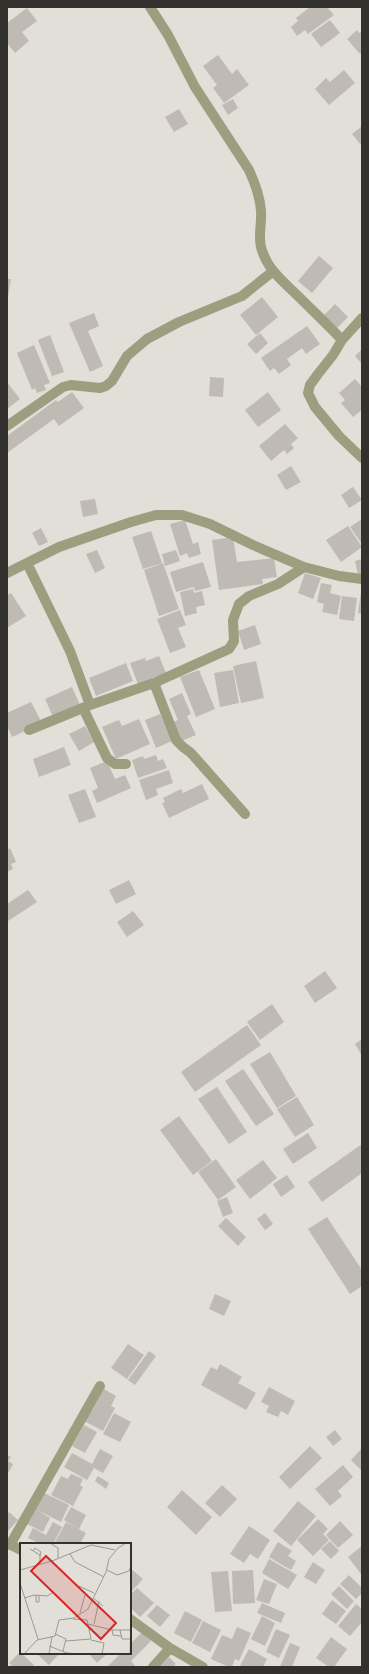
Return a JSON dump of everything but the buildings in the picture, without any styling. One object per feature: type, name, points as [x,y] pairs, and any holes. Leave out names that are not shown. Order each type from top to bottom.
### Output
[{"type":"street","points":[[150,7],[168,35],[195,87],[249,170],[260,201],[261,248],[272,272],[342,340]]},
{"type":"street","points":[[7,426],[63,387],[71,386],[100,388],[106,386],[112,381],[127,356],[147,339],[180,322],[242,296],[272,272]]},
{"type":"street","points":[[362,318],[342,340],[333,355],[310,385],[308,393],[314,407],[362,458]]},
{"type":"street","points":[[7,573],[59,547],[131,522],[156,516],[182,515],[210,524],[253,545],[304,567],[339,576],[362,579]]},
{"type":"street","points":[[27,563],[70,651],[86,706],[107,758],[115,764],[126,764]]},
{"type":"street","points":[[29,730],[86,706],[154,683],[229,649],[234,641],[233,620],[239,604],[249,596],[278,584],[304,567]]},
{"type":"street","points":[[154,683],[176,740],[191,753],[244,814]]},
{"type":"street","points":[[20,1550],[9,1544],[100,1386]]},
{"type":"street","points":[[131,1620],[170,1648],[203,1667]]},
{"type":"street","points":[[152,1667],[170,1648]]}]
